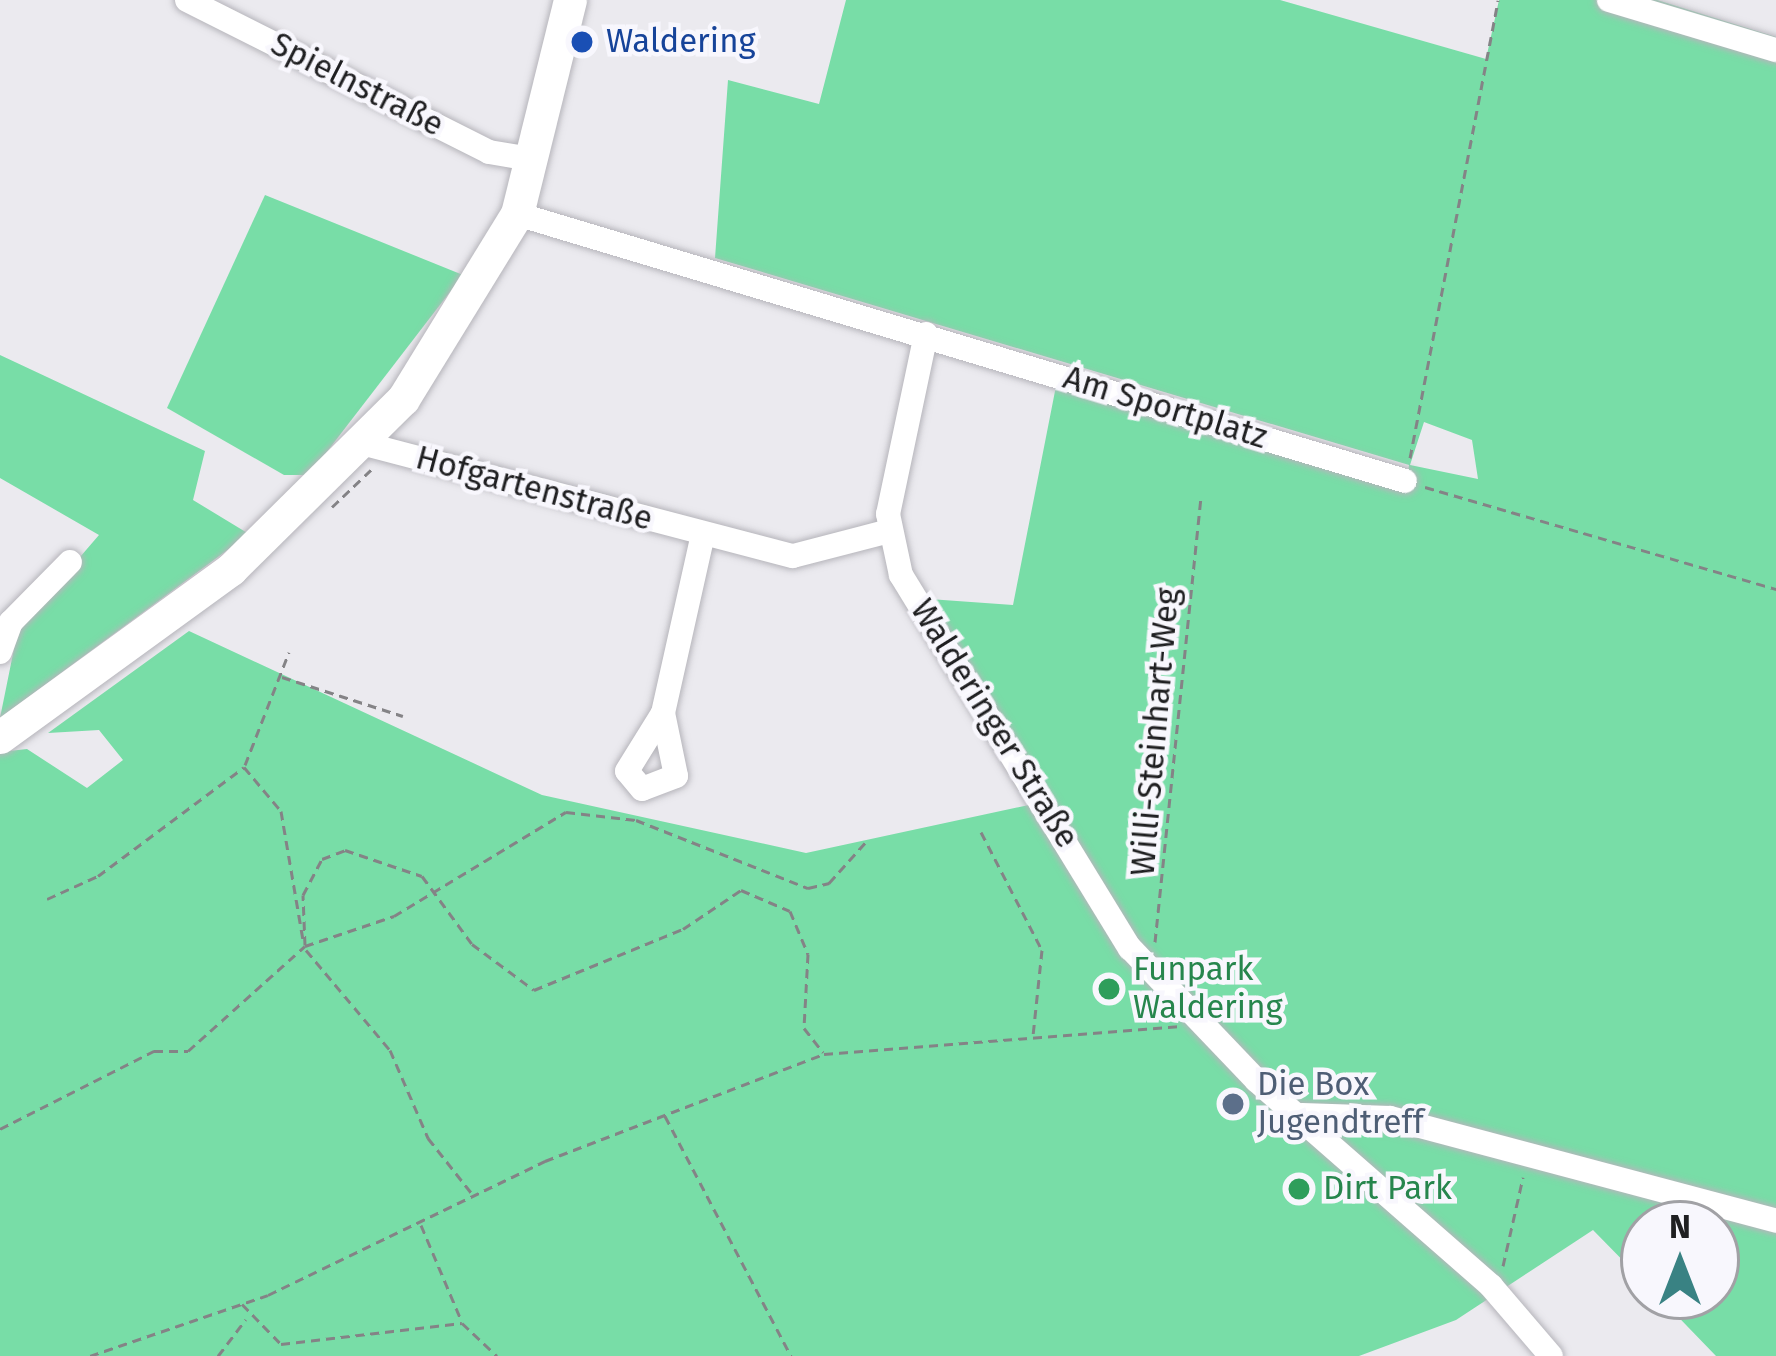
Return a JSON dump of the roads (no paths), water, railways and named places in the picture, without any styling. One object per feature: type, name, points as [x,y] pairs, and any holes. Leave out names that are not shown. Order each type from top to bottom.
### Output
[{"type":"main road","points":[[0,737],[231,569],[365,444],[486,277],[517,214],[570,0]]},
{"type":"street","name":"Spielnstraße","points":[[187,0],[489,152],[531,159]]},
{"type":"street","points":[[1609,0],[1776,50]]},
{"type":"street","points":[[517,214],[926,334],[886,532]]},
{"type":"street","name":"Am Sportplatz","points":[[926,334],[1405,482]]},
{"type":"street","name":"Hofgartenstraße","points":[[365,444],[703,534],[822,557],[886,532]]},
{"type":"street","name":"Walderinger Straße","points":[[886,532],[901,575],[1144,964],[1492,1286],[1551,1356]]},
{"type":"street","points":[[663,713],[703,534]]},
{"type":"street","points":[[0,652],[11,622],[70,562]]},
{"type":"street","points":[[1302,1115],[1390,1118],[1776,1221]]},
{"type":"place","name":"Waldering","points":[[582,42]]},
{"type":"place","name":"Funpark Waldering","points":[[1109,989]]},
{"type":"place","name":"Die Box Jugendtreff","points":[[1233,1104]]},
{"type":"place","name":"Dirt Park","points":[[1299,1189]]}]
